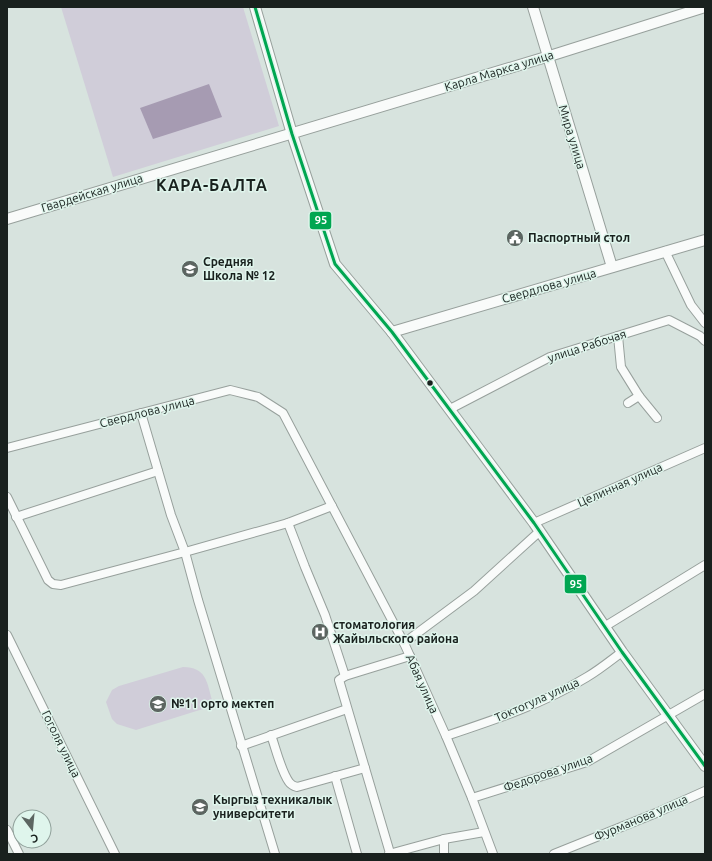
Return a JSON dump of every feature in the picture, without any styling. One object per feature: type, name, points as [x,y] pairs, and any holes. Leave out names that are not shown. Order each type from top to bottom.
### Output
[{"type":"street","points":[[255,7],[292,134],[334,264],[392,332],[450,409],[537,527],[604,627],[705,766]]},
{"type":"street","name":"Мира улица","points":[[533,7],[612,267]]},
{"type":"street","name":"Карла Маркса улица","points":[[292,134],[705,7]]},
{"type":"street","name":"Гвардейская улица","points":[[7,219],[292,134]]},
{"type":"street","name":"Свердлова улица","points":[[392,332],[705,240]]},
{"type":"street","points":[[665,251],[691,305],[705,323]]},
{"type":"street","name":"улица Рабочая","points":[[450,409],[550,357],[669,320],[700,336],[705,341]]},
{"type":"street","points":[[618,336],[621,367],[639,396],[657,418]]},
{"type":"street","name":"Свердлова улица","points":[[7,448],[230,390],[258,397],[283,413]]},
{"type":"street","points":[[628,403],[639,396]]},
{"type":"street","points":[[141,413],[171,515],[185,552],[241,746],[275,854]]},
{"type":"street","name":"Абая улица","points":[[283,413],[404,643],[446,736],[472,798],[493,854]]},
{"type":"street","name":"Целинная улица","points":[[404,643],[474,591],[537,527],[705,448]]},
{"type":"street","points":[[16,517],[158,471]]},
{"type":"street","points":[[7,497],[48,580],[56,585],[185,552],[288,523],[332,506]]},
{"type":"street","points":[[288,523],[325,615],[345,676]]},
{"type":"street","points":[[604,627],[705,565]]},
{"type":"street","name":"Гоголя улица","points":[[7,635],[115,854]]},
{"type":"street","name":"Токтогула улица","points":[[446,736],[494,720],[546,699],[587,677],[622,652]]},
{"type":"street","points":[[410,656],[345,676],[338,681],[390,854],[444,839],[484,832]]},
{"type":"street","name":"Федорова улица","points":[[472,798],[587,762],[705,694]]},
{"type":"street","points":[[241,746],[347,709]]},
{"type":"street","points":[[271,736],[289,783],[293,786],[297,787],[365,768]]},
{"type":"street","points":[[335,776],[357,854]]},
{"type":"street","name":"Фурманова улица","points":[[554,854],[656,813],[705,791]]},
{"type":"street","points":[[7,830],[19,854]]},
{"type":"street","points":[[444,839],[444,854]]},
{"type":"shaded area","points":[[61,7],[243,7],[279,126],[113,177]]},
{"type":"shaded area","points":[[209,84],[222,117],[153,139],[140,108]]},
{"type":"shaded area","points":[[183,667],[197,670],[207,682],[212,700],[206,708],[136,730],[117,724],[112,719],[106,702],[112,690],[119,686]]},
{"type":"transit line","name":"95","points":[[255,7],[292,134],[335,264],[392,332],[534,523],[622,652],[705,766]]},
{"type":"place","name":"Паспортный стол","points":[[515,238]]},
{"type":"place","name":"Средняя Школа № 12","points":[[190,269]]},
{"type":"place","name":"стоматология Жайыльского района","points":[[320,632]]},
{"type":"place","name":"№11 орто мектеп","points":[[158,704]]},
{"type":"place","name":"Кыргыз техникалык университети","points":[[200,807]]},
{"type":"district","name":"КАРА-БАЛТА","points":[[212,185]]}]
